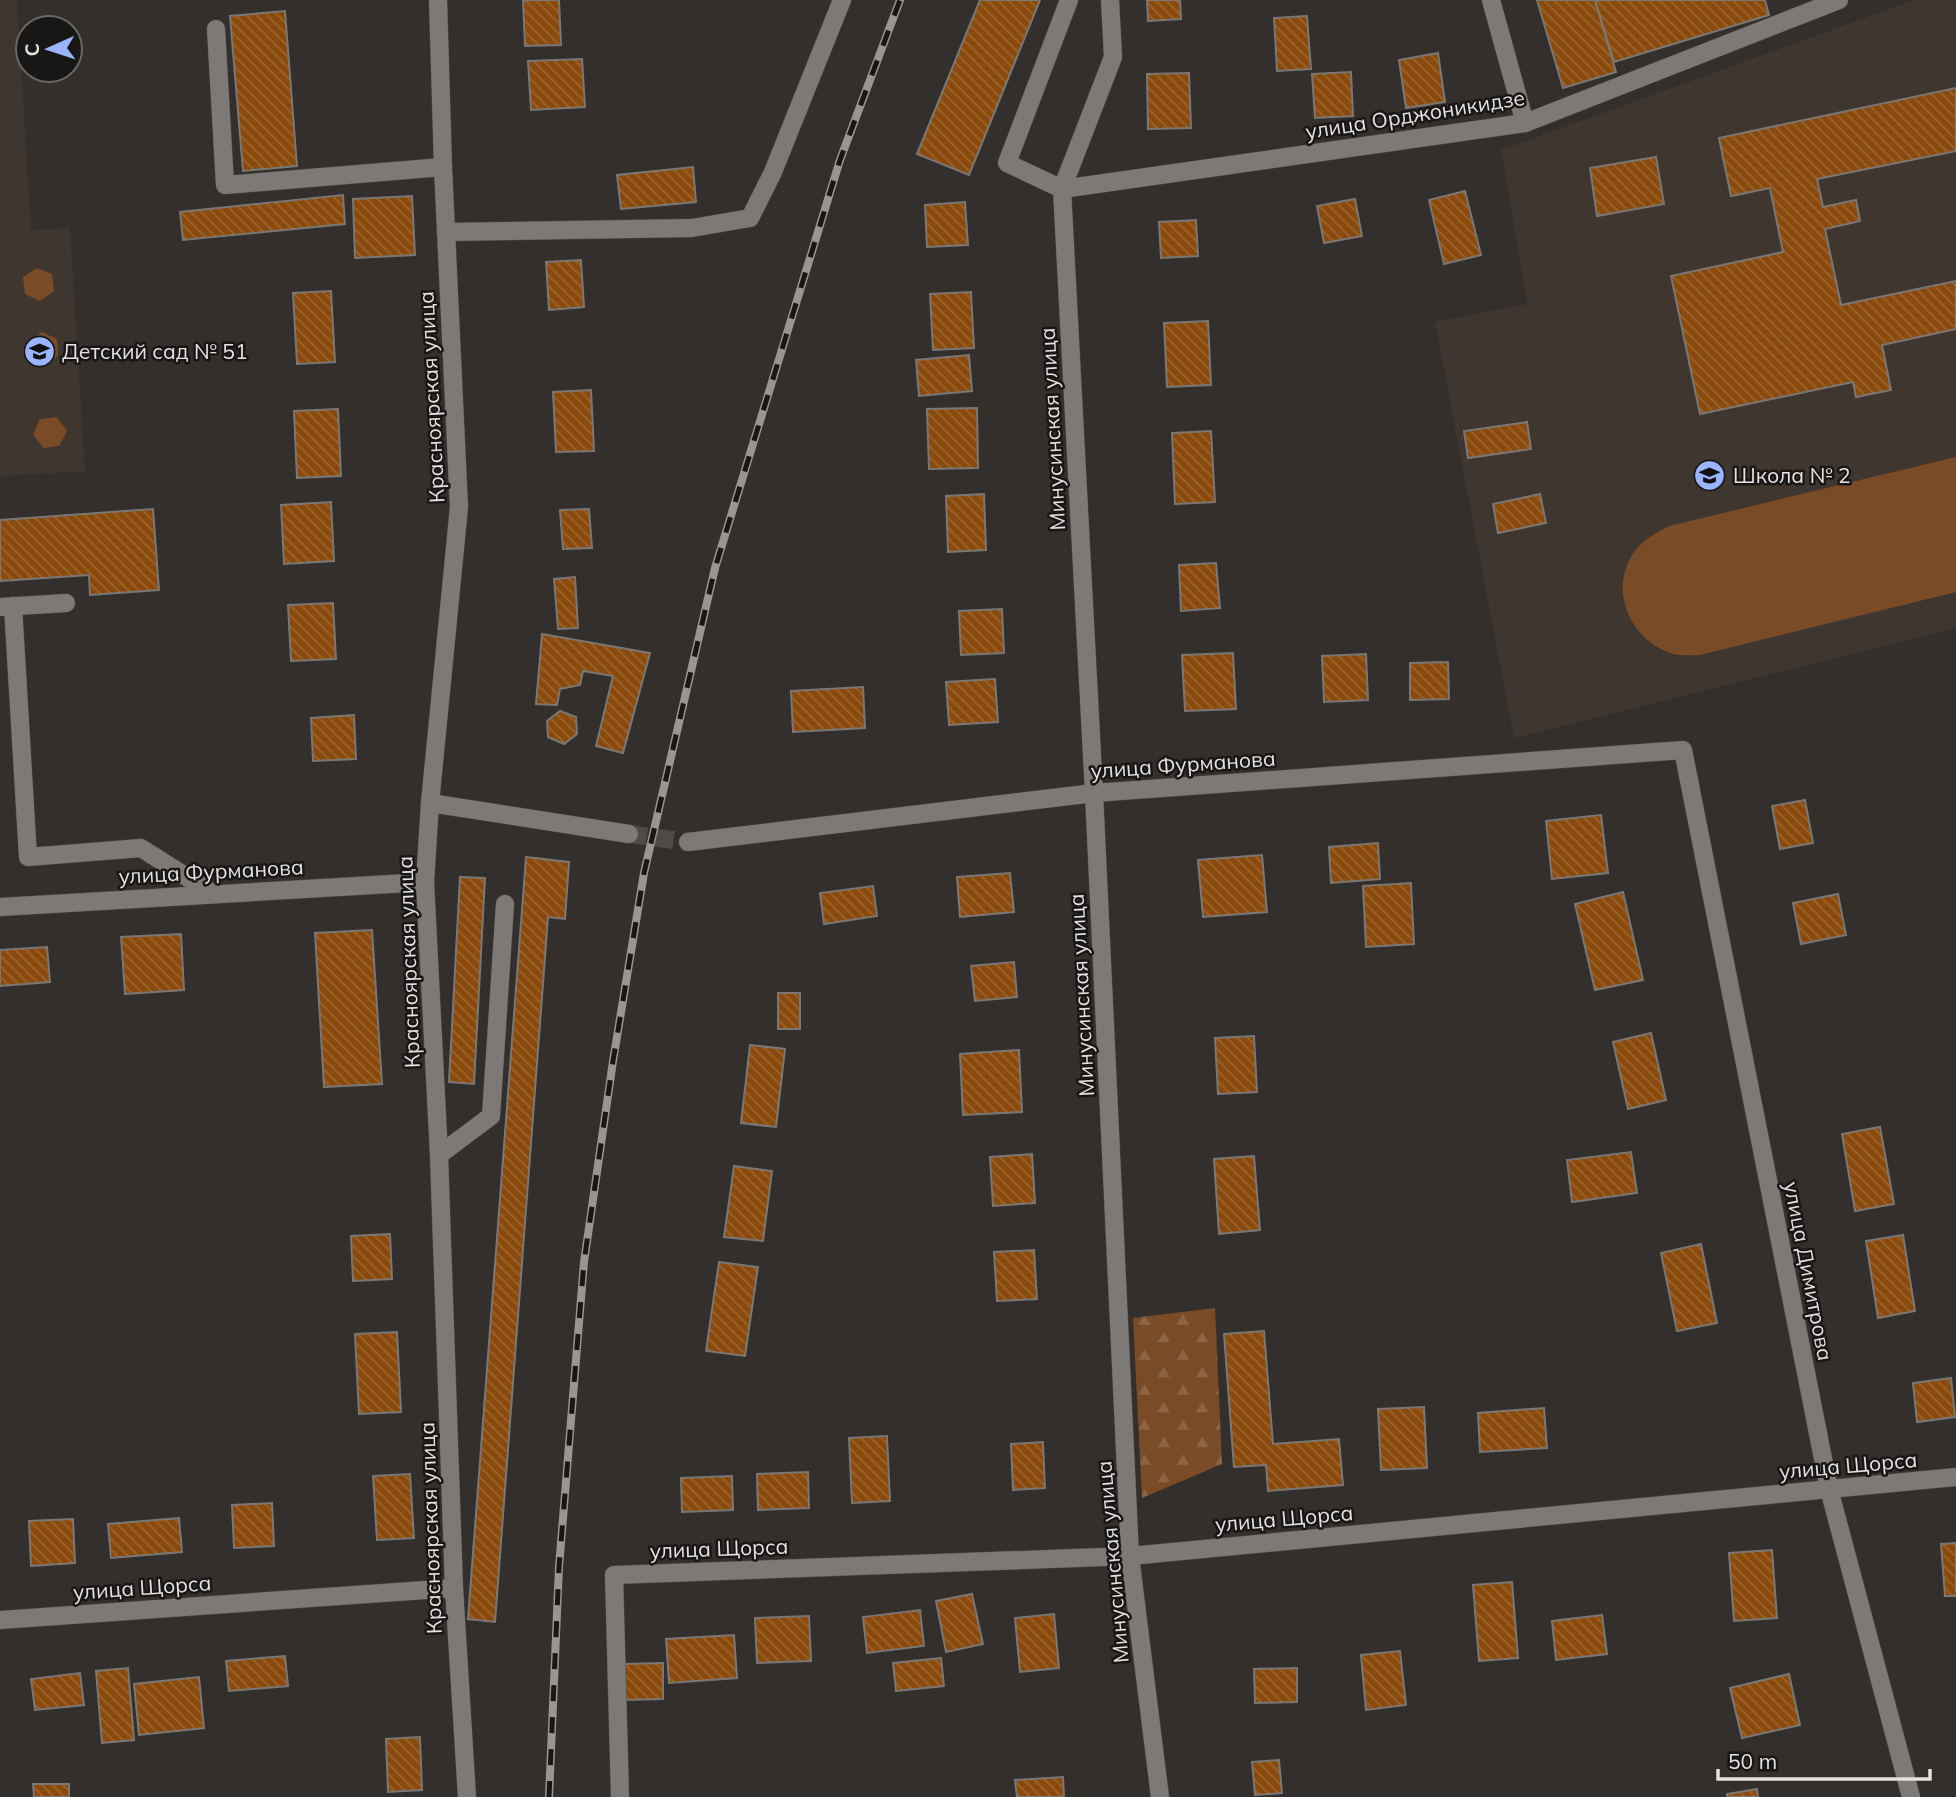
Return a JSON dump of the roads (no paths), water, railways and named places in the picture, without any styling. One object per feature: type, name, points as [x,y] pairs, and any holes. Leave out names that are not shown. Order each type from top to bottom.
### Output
[{"type":"street","name":"Красноярская улица","points":[[438,0],[459,507],[430,803],[425,882],[439,1155],[454,1588],[467,1797]]},
{"type":"street","points":[[446,232],[692,228],[750,218],[773,172],[842,0]]},
{"type":"street","points":[[1069,0],[1007,163],[1062,189],[1112,57],[1110,0]]},
{"type":"street","points":[[1490,0],[1525,123]]},
{"type":"street","name":"улица Орджоникидзе","points":[[1062,189],[1525,123],[1839,0]]},
{"type":"street","points":[[216,29],[225,185],[443,167]]},
{"type":"street","name":"Минусинская улица","points":[[1062,189],[1130,1556],[1160,1797]]},
{"type":"street","points":[[66,603],[6,607],[28,857],[141,848],[212,893]]},
{"type":"street","name":"улица Фурманова","points":[[688,842],[1094,793],[1683,750]]},
{"type":"street","name":"улица Димитрова","points":[[1683,750],[1829,1489],[1911,1797]]},
{"type":"street","points":[[430,803],[629,834]]},
{"type":"street","name":"улица Фурманова","points":[[0,907],[425,882]]},
{"type":"street","points":[[439,1155],[491,1116],[505,904]]},
{"type":"street","name":"улица Щорса","points":[[620,1797],[614,1575],[1130,1556],[1956,1477]]},
{"type":"street","name":"улица Щорса","points":[[0,1620],[454,1588]]},
{"type":"tunnel","points":[[629,834],[688,842]]},
{"type":"railway","points":[[549,1797],[559,1567],[584,1262],[644,873],[715,568],[840,160],[900,0]]},
{"type":"place","name":"Детский сад № 51","points":[[39,351]]},
{"type":"place","name":"Школа № 2","points":[[1710,475]]}]
